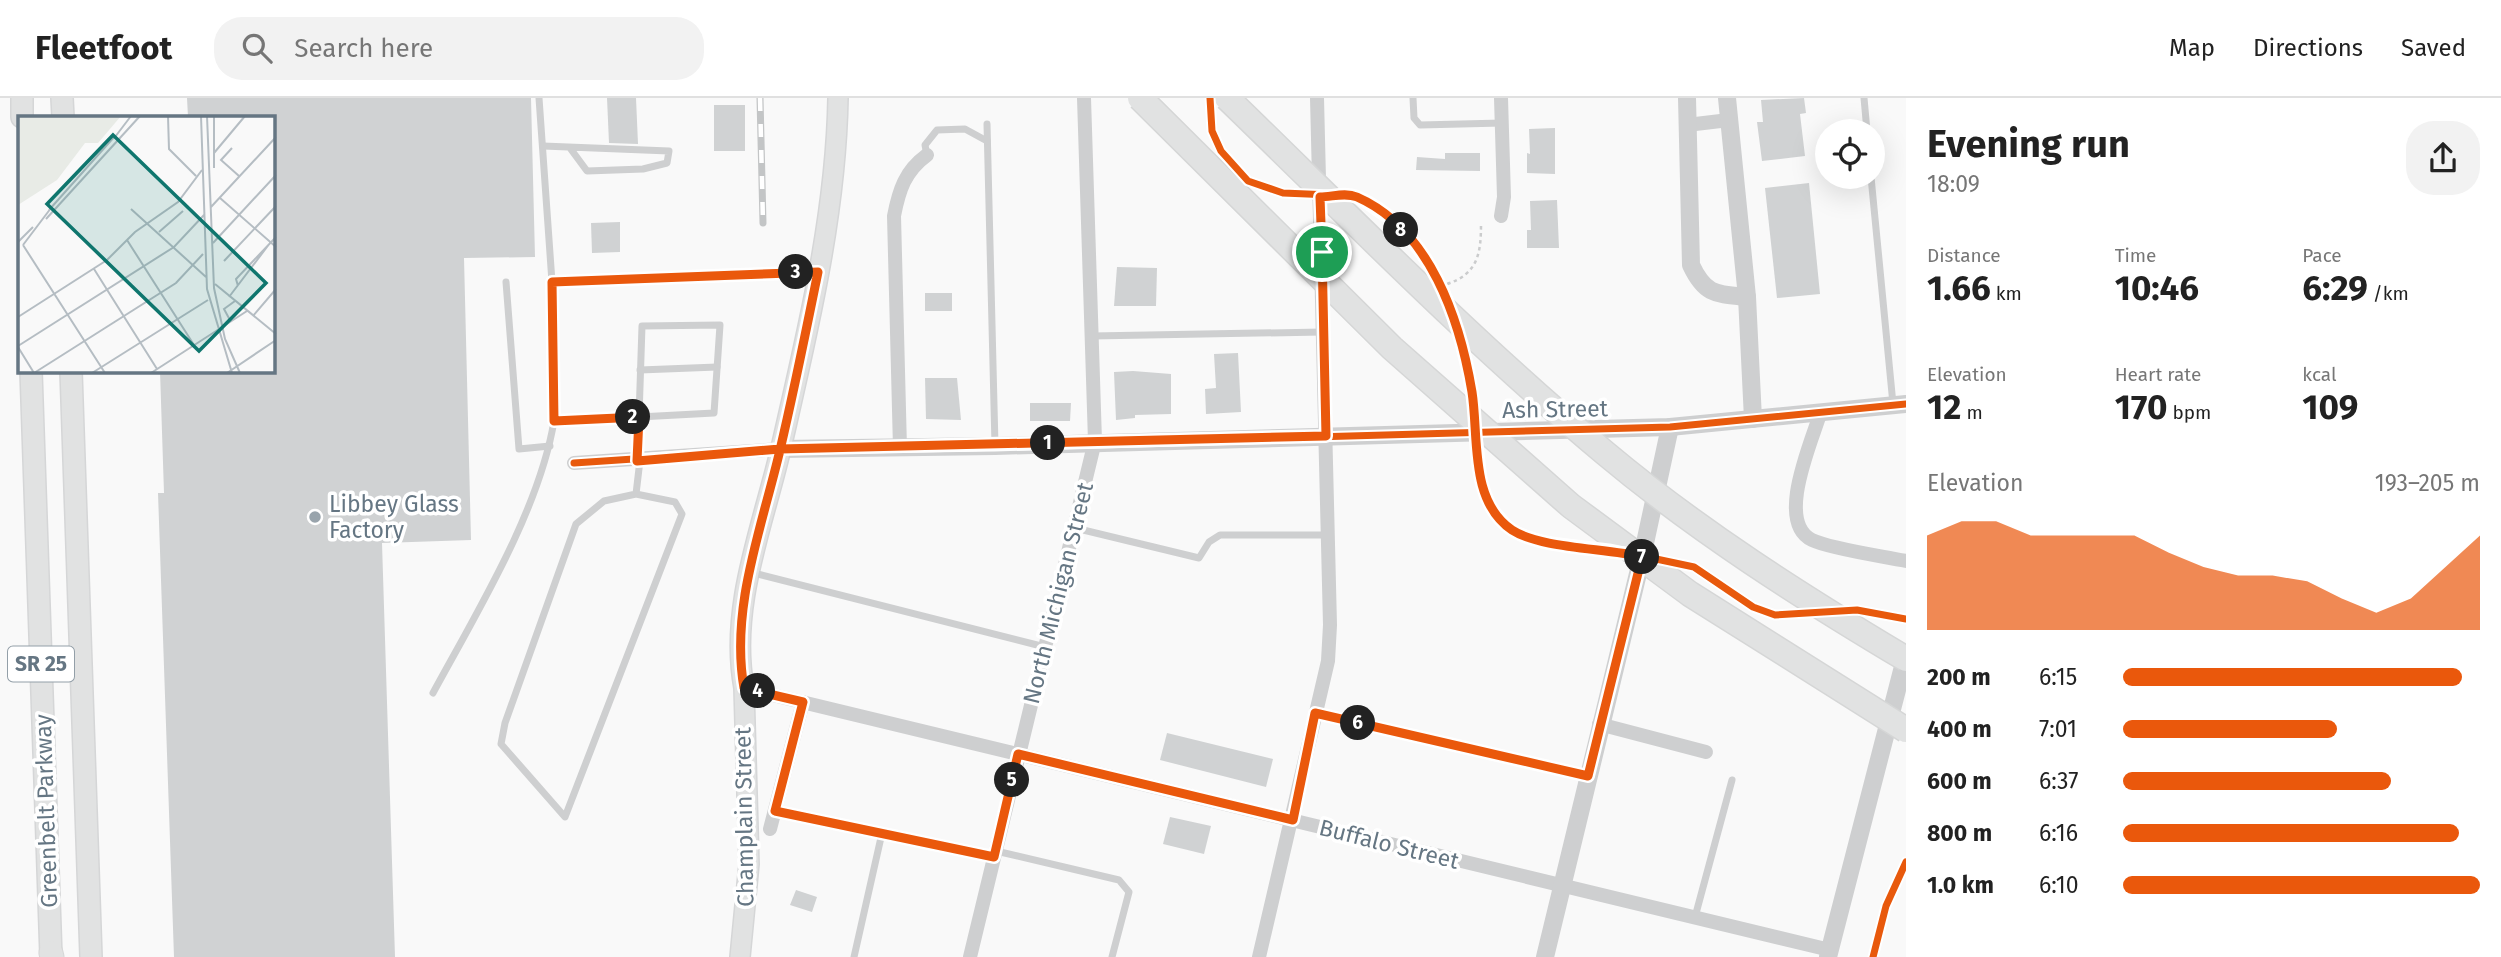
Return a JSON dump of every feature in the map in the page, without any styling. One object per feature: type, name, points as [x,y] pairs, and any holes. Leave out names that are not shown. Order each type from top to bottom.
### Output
[{"type":"highway","points":[[1120,98],[1392,348],[1572,506],[1679,586],[1906,730]]},
{"type":"highway","points":[[1140,98],[1392,348]]},
{"type":"highway","points":[[1227,98],[1453,317],[1606,454],[1705,528],[1810,601],[1906,657]]},
{"type":"main road","points":[[22,98],[22,116]]},
{"type":"main road","points":[[62,98],[63,116]]},
{"type":"main road","name":"Champlain Street","points":[[740,957],[749,864],[740,638],[749,571],[780,449],[830,212],[838,98]]},
{"type":"main road","name":"Greenbelt Parkway","points":[[31,373],[52,956]]},
{"type":"main road","name":"Greenbelt Parkway","points":[[71,373],[91,957]]},
{"type":"street","name":"North Michigan Street","points":[[971,957],[1095,441],[1084,98]]},
{"type":"street","points":[[1259,957],[1328,661],[1328,535],[1317,98]]},
{"type":"street","points":[[1501,98],[1504,197],[1501,216]]},
{"type":"street","points":[[1687,98],[1691,265],[1699,283],[1714,293],[1746,297]]},
{"type":"street","points":[[1727,98],[1746,297],[1754,419]]},
{"type":"street","points":[[1687,125],[1728,120]]},
{"type":"street","points":[[900,448],[894,216],[898,192],[906,177],[927,155]]},
{"type":"street","name":"Ash Street","points":[[574,463],[780,449],[995,446],[1670,426],[1899,405]]},
{"type":"street","points":[[1821,411],[1793,506],[1797,527],[1811,540],[1906,561]]},
{"type":"street","points":[[1545,957],[1599,724],[1642,557],[1670,426]]},
{"type":"street","points":[[1829,954],[1906,657]]},
{"type":"street","name":"Buffalo Street","points":[[744,688],[1695,918],[1829,954]]},
{"type":"street","name":"Champlain Street","points":[[771,829],[803,702]]},
{"type":"street","points":[[1599,724],[1706,752]]},
{"type":"lane","points":[[433,693],[506,559],[550,446],[554,421],[552,282],[539,98]]},
{"type":"lane","points":[[1413,98],[1415,118],[1420,125],[1502,123]]},
{"type":"lane","points":[[1864,98],[1866,119]]},
{"type":"lane","points":[[987,124],[995,446]]},
{"type":"lane","points":[[927,155],[925,145],[928,137],[937,130],[965,129],[987,141]]},
{"type":"lane","points":[[543,146],[570,148],[590,150],[669,151],[667,163],[643,169],[587,171],[570,148]]},
{"type":"lane","points":[[1872,189],[1899,405]]},
{"type":"lane","points":[[552,282],[818,272]]},
{"type":"lane","points":[[506,282],[519,449],[550,446]]},
{"type":"lane","points":[[554,421],[639,417],[714,413],[720,325],[642,326],[640,370],[639,417],[639,460],[636,494]]},
{"type":"lane","points":[[1092,336],[1324,332]]},
{"type":"lane","points":[[640,370],[717,367]]},
{"type":"lane","points":[[636,494],[675,502],[682,514],[565,817],[501,744],[505,723],[576,524],[604,501],[636,494]]},
{"type":"lane","points":[[1074,528],[1199,558],[1209,542],[1220,534],[1328,535]]},
{"type":"lane","points":[[749,571],[1045,647]]},
{"type":"lane","points":[[1315,713],[1588,776]]},
{"type":"lane","points":[[1695,918],[1732,780]]},
{"type":"lane","points":[[775,811],[1119,880],[1129,892],[1112,957]]},
{"type":"lane","points":[[854,957],[882,834]]},
{"type":"path","points":[[1441,286],[1463,276],[1474,267],[1479,257],[1481,224]]},
{"type":"path","points":[[1436,278],[1444,295]]},
{"type":"building","name":"Libbey Glass Factory","points":[[187,98],[531,98],[535,257],[464,258],[471,540],[382,543],[395,957],[174,957],[158,493],[164,493],[160,373],[275,373],[275,116],[188,116]]},
{"type":"building","points":[[607,98],[636,98],[638,144],[609,143]]},
{"type":"building","points":[[1804,98],[1806,113],[1800,114],[1805,156],[1762,161],[1757,122],[1763,122],[1761,100]]},
{"type":"building","points":[[714,105],[745,105],[745,151],[714,151]]},
{"type":"building","points":[[1555,128],[1555,174],[1527,173],[1527,153],[1530,154],[1529,129]]},
{"type":"building","points":[[1445,153],[1480,153],[1480,171],[1416,170],[1417,157],[1445,159]]},
{"type":"building","points":[[1809,183],[1820,294],[1777,298],[1765,188]]},
{"type":"building","points":[[1557,200],[1559,248],[1527,248],[1527,230],[1531,230],[1530,201]]},
{"type":"building","points":[[620,222],[620,252],[592,253],[591,223]]},
{"type":"building","points":[[1117,267],[1157,268],[1156,306],[1114,306]]},
{"type":"building","points":[[925,293],[952,293],[952,311],[925,311]]},
{"type":"building","points":[[1238,353],[1241,412],[1206,414],[1205,389],[1216,388],[1214,354]]},
{"type":"building","points":[[1114,372],[1171,374],[1171,414],[1135,415],[1135,418],[1116,420]]},
{"type":"building","points":[[925,378],[957,378],[961,420],[926,419]]},
{"type":"building","points":[[1030,403],[1071,403],[1070,421],[1030,421]]},
{"type":"building","points":[[1167,733],[1273,759],[1266,787],[1160,760]]},
{"type":"building","points":[[1170,817],[1211,826],[1204,854],[1163,844]]},
{"type":"building","points":[[796,890],[817,897],[812,912],[790,905]]},
{"type":"railway","points":[[760,98],[763,223]]},
{"type":"cycle path","points":[[1210,98],[1212,131],[1221,151],[1248,181],[1283,193],[1355,196],[1398,226],[1426,261],[1441,286],[1463,347],[1475,417],[1483,489],[1488,503],[1512,530],[1543,541],[1609,549],[1694,567],[1753,607],[1775,615],[1857,610],[1906,619]]},
{"type":"cycle path","points":[[574,463],[781,449],[995,446],[1670,427],[1906,404]]},
{"type":"cycle path","points":[[1873,957],[1886,906],[1906,862]]},
{"type":"place","name":"Libbey Glass Factory","points":[[315,517]]},
{"type":"route","points":[[1322,252],[1320,197],[1355,196],[1379,210],[1398,226],[1413,242],[1441,286],[1463,347],[1472,391],[1483,489],[1488,503],[1499,518],[1512,530],[1543,541],[1609,549],[1642,557],[1588,776],[1315,713],[1293,820],[1018,754],[994,857],[775,811],[803,702],[744,688],[740,668],[740,638],[749,571],[780,449],[818,272],[552,282],[554,421],[639,417],[637,461],[780,449],[995,446],[1326,436],[1322,252]]}]
